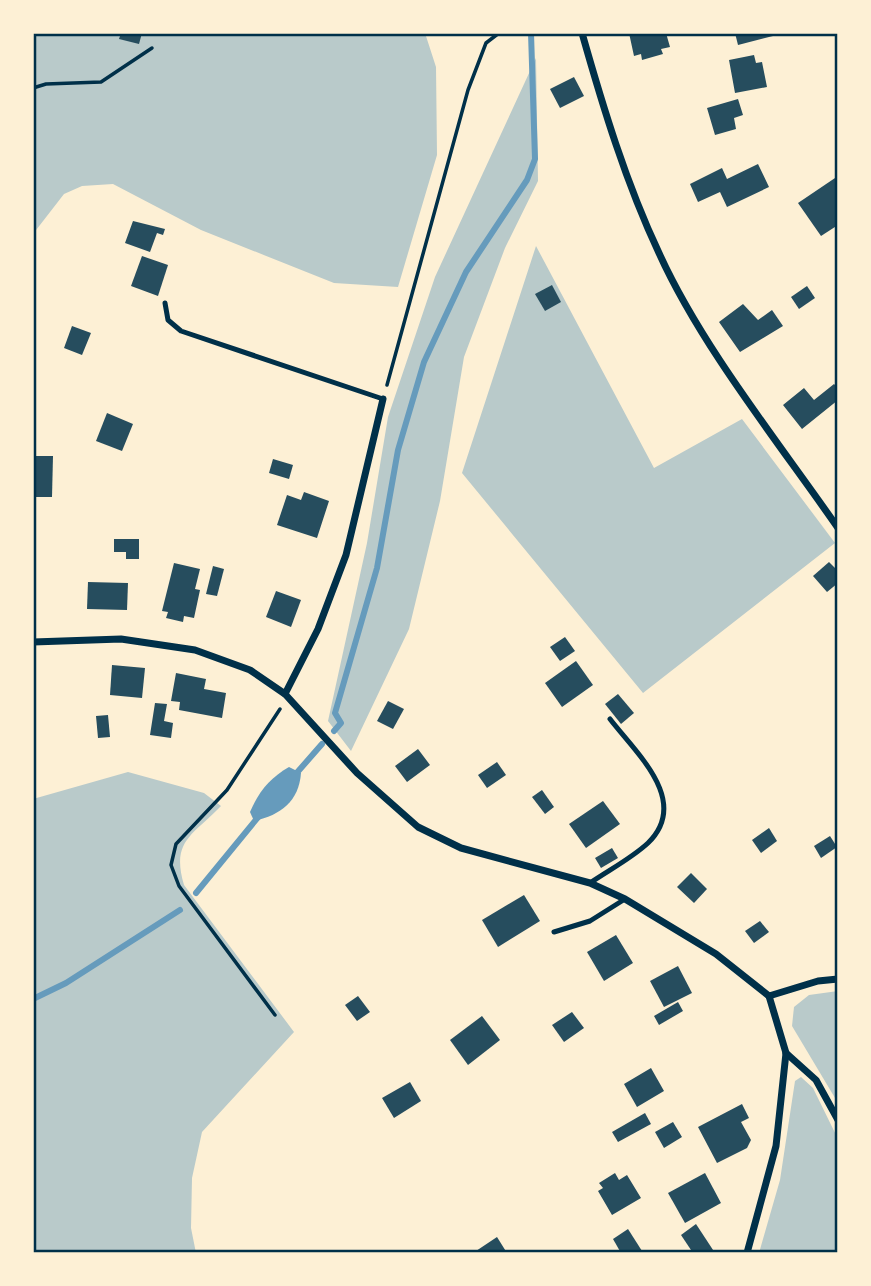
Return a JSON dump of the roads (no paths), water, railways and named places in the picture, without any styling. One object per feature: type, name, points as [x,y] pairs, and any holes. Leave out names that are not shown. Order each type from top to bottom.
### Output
[{"type":"street","points":[[582,33],[604,108],[658,253],[720,356],[838,528]]},
{"type":"street","points":[[285,694],[318,629],[346,555],[383,399]]},
{"type":"street","points":[[33,642],[121,639],[195,650],[250,670],[285,694],[357,773],[418,827],[461,848],[590,883],[625,899],[716,954],[769,996],[786,1053],[776,1146],[747,1253]]},
{"type":"street","points":[[769,996],[818,981],[838,979]]},
{"type":"street","points":[[786,1053],[816,1080],[838,1121]]},
{"type":"lane","points":[[165,303],[168,320],[181,331],[383,399]]},
{"type":"lane","points":[[590,883],[648,843],[663,817],[662,788],[610,719]]},
{"type":"lane","points":[[554,932],[590,921],[625,899]]},
{"type":"water","points":[[289,767],[301,773],[300,783],[292,799],[280,811],[254,821],[250,812],[257,798],[276,776]]},
{"type":"waterway","points":[[334,731],[341,723],[335,713],[377,568],[398,450],[424,362],[466,272],[527,180],[535,159],[531,33]]},
{"type":"waterway","points":[[294,776],[322,744]]},
{"type":"waterway","points":[[196,893],[259,816]]},
{"type":"waterway","points":[[33,999],[66,983],[180,910]]}]
